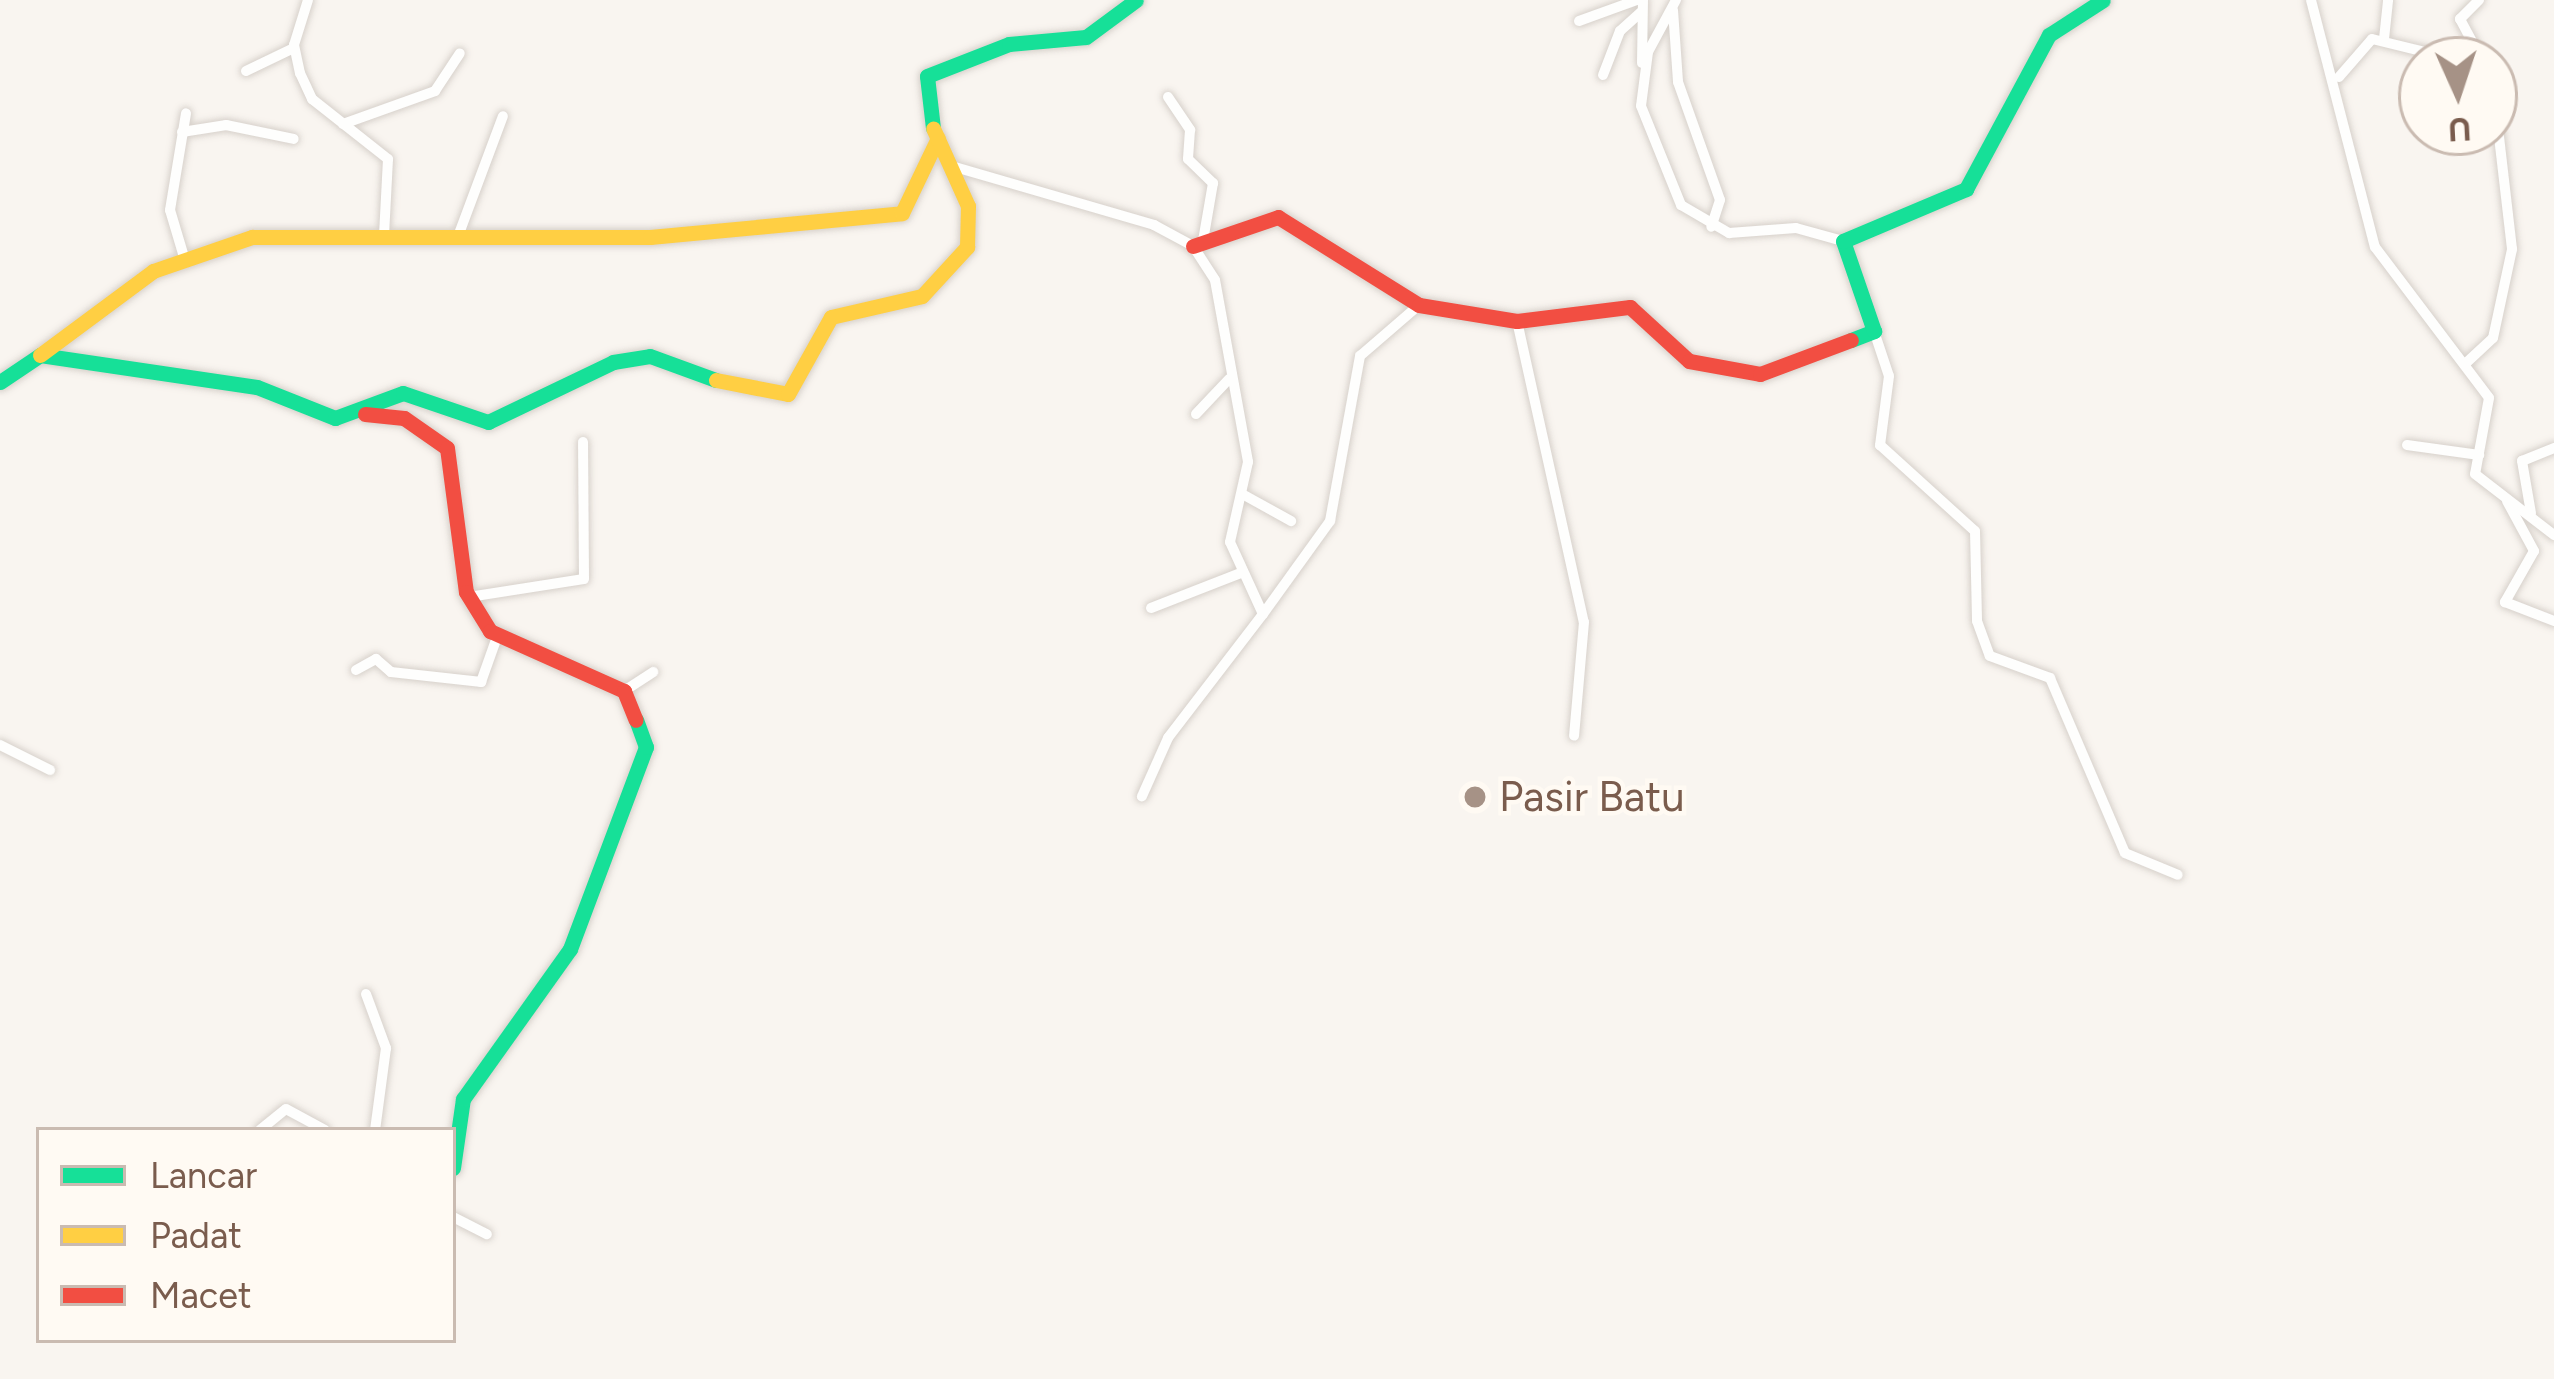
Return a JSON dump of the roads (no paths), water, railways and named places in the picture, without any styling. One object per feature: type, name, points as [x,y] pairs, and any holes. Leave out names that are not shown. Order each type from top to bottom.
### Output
[{"type":"street","points":[[308,0],[294,48],[309,94],[388,160],[384,235]]},
{"type":"street","points":[[356,414],[403,393],[510,419],[635,357],[693,363],[766,398],[788,394],[831,317],[922,296],[959,260],[972,226],[922,96],[938,68],[1009,44],[1086,38],[1136,0]]},
{"type":"street","points":[[1640,4],[1648,141],[1681,205],[1711,227],[1796,228],[1844,241],[1966,190],[2049,35],[2103,0]]},
{"type":"street","points":[[2311,0],[2338,77],[2375,247],[2489,398],[2475,476],[2531,513],[2554,535]]},
{"type":"street","points":[[2384,39],[2388,0]]},
{"type":"street","points":[[2469,36],[2460,19],[2479,0]]},
{"type":"street","points":[[1674,3],[1678,82],[1720,200],[1711,227]]},
{"type":"street","points":[[1642,78],[1674,3]]},
{"type":"street","points":[[1579,21],[1640,4]]},
{"type":"street","points":[[1603,75],[1612,42],[1640,4]]},
{"type":"street","points":[[2338,77],[2361,44],[2384,39],[2398,43]]},
{"type":"street","points":[[246,71],[294,48]]},
{"type":"street","points":[[344,124],[435,91],[460,53]]},
{"type":"street","points":[[1168,97],[1190,130],[1188,159],[1213,183],[1198,244],[1215,280],[1244,495]]},
{"type":"street","points":[[184,257],[170,210],[186,113]]},
{"type":"street","points":[[457,239],[503,116]]},
{"type":"street","points":[[182,132],[226,125],[294,139]]},
{"type":"street","points":[[0,382],[184,257],[291,232],[457,239],[650,237],[902,213],[938,138]]},
{"type":"street","points":[[2465,364],[2493,338],[2512,249],[2501,156]]},
{"type":"street","points":[[948,165],[1198,244],[1281,218],[1349,271],[1419,305],[1517,321],[1630,307],[1688,362],[1726,375],[1760,374],[1874,331]]},
{"type":"street","points":[[1844,241],[1889,376],[1880,445],[1975,531],[1977,621],[1990,656],[2050,678],[2125,853],[2177,875]]},
{"type":"street","points":[[1142,796],[1168,738],[1330,521],[1360,356],[1419,305]]},
{"type":"street","points":[[1517,321],[1584,622],[1574,736]]},
{"type":"street","points":[[40,355],[356,414],[404,418],[448,448],[469,597],[496,638],[624,691]]},
{"type":"street","points":[[1196,414],[1229,379]]},
{"type":"street","points":[[469,597],[584,579],[583,442]]},
{"type":"street","points":[[2408,445],[2479,455]]},
{"type":"street","points":[[2531,513],[2522,461],[2554,448]]},
{"type":"street","points":[[1263,614],[1241,573],[1230,526],[1236,492],[1291,521]]},
{"type":"street","points":[[2506,497],[2534,551],[2505,602],[2554,620]]},
{"type":"street","points":[[1151,608],[1241,573]]},
{"type":"street","points":[[356,670],[376,659],[391,672],[481,682],[496,638]]},
{"type":"street","points":[[624,691],[653,672]]},
{"type":"street","points":[[456,1147],[463,1099],[570,950],[592,869],[644,770],[624,691]]},
{"type":"street","points":[[0,746],[50,770]]},
{"type":"street","points":[[366,994],[386,1048],[375,1127]]},
{"type":"street","points":[[264,1127],[286,1108],[320,1127]]},
{"type":"street","points":[[456,1218],[487,1234]]},
{"type":"place","name":"Pasir Batu","points":[[1475,797]]}]
